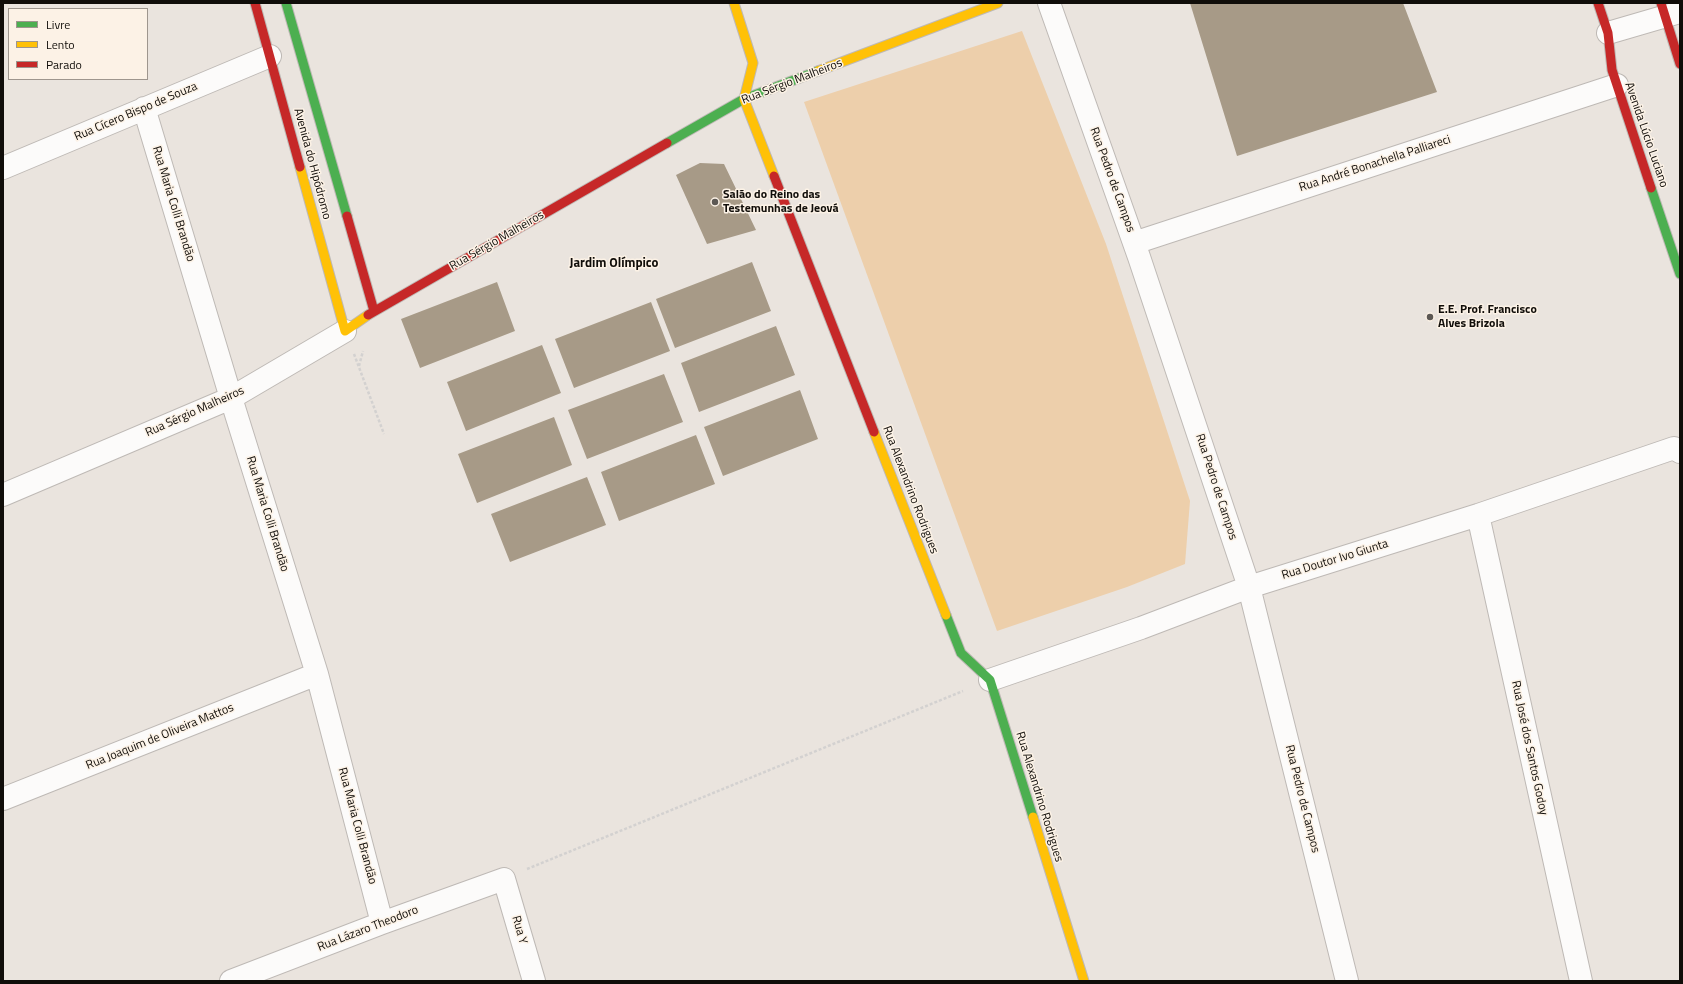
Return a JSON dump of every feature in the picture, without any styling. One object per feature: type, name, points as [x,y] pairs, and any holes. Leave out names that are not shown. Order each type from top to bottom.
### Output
[{"type":"street","name":"Avenida do Hipódromo","points":[[254,3],[270,56],[345,331]]},
{"type":"street","name":"Avenida do Hipódromo","points":[[286,3],[374,311]]},
{"type":"street","points":[[734,3],[753,63],[744,99]]},
{"type":"street","name":"Rua Sérgio Malheiros","points":[[3,495],[231,398],[345,331],[374,311],[744,99],[998,3]]},
{"type":"street","name":"Rua Pedro de Campos","points":[[1049,3],[1134,243],[1249,587],[1347,981]]},
{"type":"street","name":"Avenida Lúcio Luciano","points":[[1598,3],[1608,33],[1612,70],[1680,274]]},
{"type":"street","points":[[1608,33],[1669,10],[1680,64]]},
{"type":"street","name":"Rua Cícero Bispo de Souza","points":[[3,168],[270,56]]},
{"type":"street","name":"Rua André Bonachella Palliareci","points":[[1134,243],[1617,85]]},
{"type":"street","name":"Rua Alexandrino Rodrigues","points":[[744,99],[961,653],[990,680],[1084,981]]},
{"type":"street","name":"Rua Maria Colli Brandão","points":[[144,108],[231,398],[317,674],[382,923]]},
{"type":"street","name":"Rua Doutor Ivo Giunta","points":[[990,680],[1141,628],[1249,587],[1478,515],[1674,448],[1680,452]]},
{"type":"street","name":"Rua José dos Santos Godoy","points":[[1478,515],[1581,981]]},
{"type":"street","name":"Rua Joaquim de Oliveira Mattos","points":[[3,799],[317,674]]},
{"type":"street","name":"Rua Lázaro Theodoro","points":[[231,981],[504,878]]},
{"type":"street","name":"Rua Y","points":[[504,878],[534,981]]},
{"type":"path","points":[[359,366],[384,434]]},
{"type":"path","points":[[504,878],[990,680]]},
{"type":"shaded area","points":[[1022,31],[1106,244],[1190,501],[1185,564],[1127,587],[997,631],[804,102]]},
{"type":"building","points":[[1190,3],[1403,3],[1437,92],[1237,156]]},
{"type":"building","name":"Salão do Reino das Testemunhas de Jeová","points":[[700,163],[724,164],[756,230],[707,244],[676,175]]},
{"type":"building","points":[[752,262],[771,311],[675,348],[656,299]]},
{"type":"building","points":[[497,282],[515,331],[420,368],[401,319]]},
{"type":"building","points":[[651,302],[670,351],[574,388],[555,339]]},
{"type":"building","points":[[776,326],[795,375],[699,412],[681,363]]},
{"type":"building","points":[[542,345],[561,393],[466,431],[447,382]]},
{"type":"building","points":[[664,374],[683,422],[587,459],[568,410]]},
{"type":"building","points":[[800,390],[818,439],[723,476],[704,427]]},
{"type":"building","points":[[554,417],[572,465],[477,503],[458,454]]},
{"type":"building","points":[[696,435],[715,484],[619,521],[601,472]]},
{"type":"building","points":[[587,477],[606,525],[510,562],[491,514]]},
{"type":"traffic: fast","points":[[286,3],[347,216]]},
{"type":"traffic: fast","points":[[667,143],[744,99],[818,71]]},
{"type":"traffic: fast","points":[[1651,188],[1680,274]]},
{"type":"traffic: fast","points":[[946,615],[961,653],[990,680],[1033,817]]},
{"type":"traffic: slow","points":[[734,3],[753,63],[744,99],[774,176]]},
{"type":"traffic: slow","points":[[818,71],[998,3]]},
{"type":"traffic: slow","points":[[300,167],[345,331],[368,315]]},
{"type":"traffic: slow","points":[[874,432],[946,615]]},
{"type":"traffic: slow","points":[[1033,817],[1084,981]]},
{"type":"traffic: jam","points":[[255,3],[300,167]]},
{"type":"traffic: jam","points":[[1598,3],[1608,33],[1612,70],[1651,188]]},
{"type":"traffic: jam","points":[[1661,3],[1680,64]]},
{"type":"traffic: jam","points":[[368,315],[667,143]]},
{"type":"traffic: jam","points":[[774,176],[874,432]]},
{"type":"traffic: jam","points":[[347,216],[374,311]]},
{"type":"place","name":"Salão do Reino das Testemunhas de Jeová","points":[[715,202]]},
{"type":"place","name":"E.E. Prof. Francisco Alves Brizola","points":[[1430,317]]},
{"type":"district","name":"Jardim Olímpico","points":[[614,264]]}]
